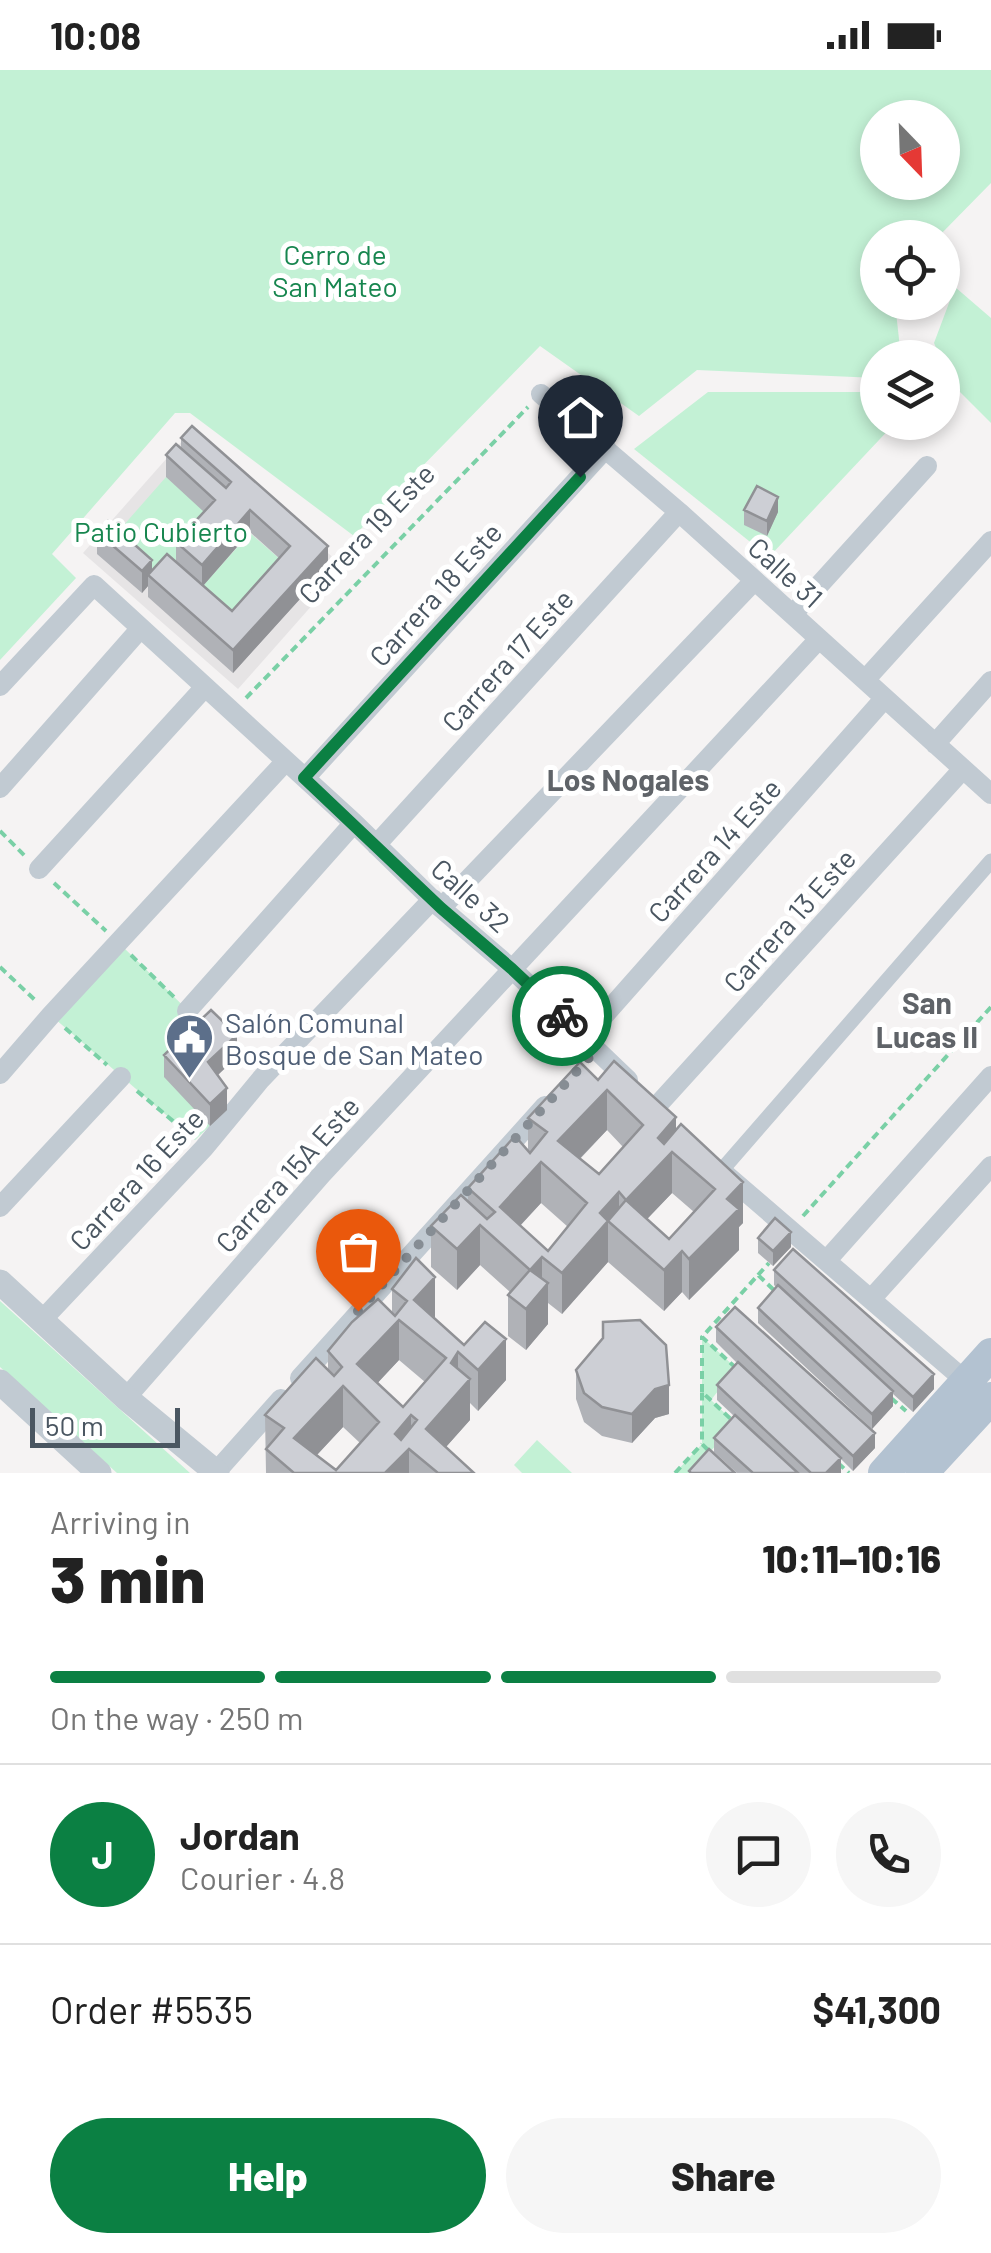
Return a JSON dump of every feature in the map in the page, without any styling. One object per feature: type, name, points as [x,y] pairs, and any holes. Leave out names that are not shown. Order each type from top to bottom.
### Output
[{"type":"main road","points":[[922,1473],[984,1396],[991,1354]]},
{"type":"main road","points":[[884,1473],[984,1396]]},
{"type":"street","name":"Calle 31","points":[[541,394],[680,512],[991,794]]},
{"type":"street","name":"Carrera 18 Este","points":[[304,778],[606,448]]},
{"type":"street","points":[[793,614],[927,466]]},
{"type":"street","name":"Carrera 17 Este","points":[[376,844],[680,512]]},
{"type":"street","points":[[866,680],[991,541]]},
{"type":"street","name":"Carrera 16 Este","points":[[42,1320],[204,1148],[261,1079],[754,581]]},
{"type":"street","name":"Calle 32","points":[[0,686],[94,586],[512,969],[589,1050],[662,1114]]},
{"type":"street","points":[[0,788],[140,629]]},
{"type":"street","name":"Carrera 15A Este","points":[[126,1398],[322,1174],[819,638]]},
{"type":"street","points":[[935,744],[991,681]]},
{"type":"street","points":[[38,869],[205,687]]},
{"type":"street","name":"Carrera 14 Este","points":[[589,1050],[884,699]]},
{"type":"street","points":[[0,1074],[286,761]]},
{"type":"street","name":"Carrera 13 Este","points":[[662,1114],[964,770]]},
{"type":"street","points":[[187,1010],[354,823]]},
{"type":"street","points":[[984,1396],[715,1164],[991,860]]},
{"type":"street","points":[[827,1260],[991,1076]]},
{"type":"street","points":[[0,1207],[121,1077]]},
{"type":"street","points":[[0,1282],[126,1398],[217,1472],[559,1091]]},
{"type":"street","points":[[872,1298],[991,1166]]},
{"type":"street","points":[[0,1382],[99,1473]]},
{"type":"path","name":"Carrera 19 Este","points":[[232,712],[541,394]]},
{"type":"path","points":[[0,966],[204,1148]]},
{"type":"path","points":[[790,1231],[991,1006]]},
{"type":"path","points":[[675,1473],[702,1444],[702,1337],[769,1263]]},
{"type":"path","points":[[758,1275],[785,1300]]},
{"type":"path","points":[[702,1337],[736,1368]]},
{"type":"path","points":[[702,1392],[735,1423]]},
{"type":"path","points":[[892,1399],[906,1412]]},
{"type":"path","points":[[702,1444],[710,1452]]},
{"type":"path","points":[[835,1460],[849,1473]]},
{"type":"shaded area","points":[[190,432],[345,568],[238,689],[83,553]]},
{"type":"green space","name":"Cerro de San Mateo","points":[[0,70],[991,70],[991,183],[955,220],[860,220],[860,320],[897,320],[899,340],[860,340],[860,377],[697,370],[639,416],[540,346],[354,536],[190,413],[175,413],[52,554],[76,578],[0,660]]},
{"type":"green space","points":[[960,291],[991,318],[991,423],[960,392],[960,340],[935,340],[943,320],[960,320]]},
{"type":"green space","points":[[708,392],[860,392],[860,440],[879,440],[769,557],[634,449]]},
{"type":"green space","name":"Patio Cubierto","points":[[166,477],[214,519],[156,584],[108,543]]},
{"type":"green space","points":[[250,533],[290,568],[232,633],[192,598]]},
{"type":"green space","points":[[122,946],[211,1033],[210,1126],[195,1140],[54,1018]]},
{"type":"green space","points":[[0,1301],[190,1473],[117,1473],[0,1367]]},
{"type":"green space","points":[[702,1337],[736,1368],[711,1400],[735,1423],[692,1473],[675,1473],[702,1444]]},
{"type":"green space","points":[[537,1440],[572,1473],[522,1473],[514,1465]]},
{"type":"building","points":[[192,426],[328,546],[233,650],[148,575],[167,554],[232,611],[290,546],[250,510],[202,565],[176,542],[215,500],[166,455],[176,444],[226,488],[231,482],[181,438]]},
{"type":"building","points":[[757,486],[778,497],[767,521],[744,510]]},
{"type":"building","points":[[108,521],[152,560],[142,571],[97,532]]},
{"type":"building","points":[[211,1010],[237,1035],[208,1062],[227,1088],[210,1104],[164,1055]]},
{"type":"building","points":[[614,1061],[676,1117],[658,1138],[664,1144],[681,1124],[743,1182],[727,1199],[739,1209],[689,1259],[682,1251],[664,1270],[608,1221],[562,1273],[542,1257],[530,1270],[480,1225],[457,1249],[431,1226],[461,1195],[487,1219],[495,1212],[468,1188],[515,1136],[530,1153],[547,1132],[528,1118],[580,1062],[598,1080]],"holes":[[[607,1090],[643,1125],[599,1174],[558,1141]],[[672,1152],[715,1189],[669,1239],[626,1200]],[[541,1162],[587,1203],[548,1251],[500,1207]],[[619,1192],[626,1200],[608,1221],[600,1213]]]},
{"type":"building","points":[[775,1218],[791,1232],[773,1251],[758,1238]]},
{"type":"building","points":[[793,1249],[934,1374],[913,1397],[774,1270]]},
{"type":"building","points":[[416,1258],[435,1277],[414,1300],[464,1345],[485,1322],[506,1339],[478,1370],[458,1352],[451,1363],[470,1379],[426,1429],[474,1473],[438,1473],[409,1449],[385,1473],[294,1473],[266,1449],[284,1428],[265,1415],[316,1358],[334,1376],[342,1367],[328,1351],[378,1299],[395,1316],[407,1301],[392,1289]],"holes":[[[399,1320],[446,1358],[403,1407],[357,1364]],[[343,1386],[379,1422],[336,1470],[294,1438]],[[411,1415],[417,1420],[401,1440],[395,1434]]]},
{"type":"building","points":[[530,1270],[548,1283],[526,1309],[508,1295]]},
{"type":"building","points":[[778,1285],[893,1391],[872,1414],[758,1308]]},
{"type":"building","points":[[735,1307],[875,1433],[853,1456],[716,1327]]},
{"type":"building","points":[[640,1320],[666,1345],[669,1385],[655,1389],[632,1414],[602,1407],[584,1393],[576,1370],[603,1338],[603,1322]]},
{"type":"building","points":[[738,1362],[841,1458],[826,1473],[811,1473],[717,1385]]},
{"type":"building","points":[[735,1415],[798,1473],[753,1473],[714,1438]]},
{"type":"building","points":[[709,1449],[735,1473],[691,1473]]},
{"type":"way so far","points":[[358,1311],[597,1049],[562,1016]]},
{"type":"place","name":"Salón Comunal Bosque de San Mateo","points":[[190,1080]]},
{"type":"district","name":"Los Nogales","points":[[628,779]]},
{"type":"district","name":"San Lucas II","points":[[927,1019]]},
{"type":"route","points":[[562,1016],[304,778],[580,477]]}]
